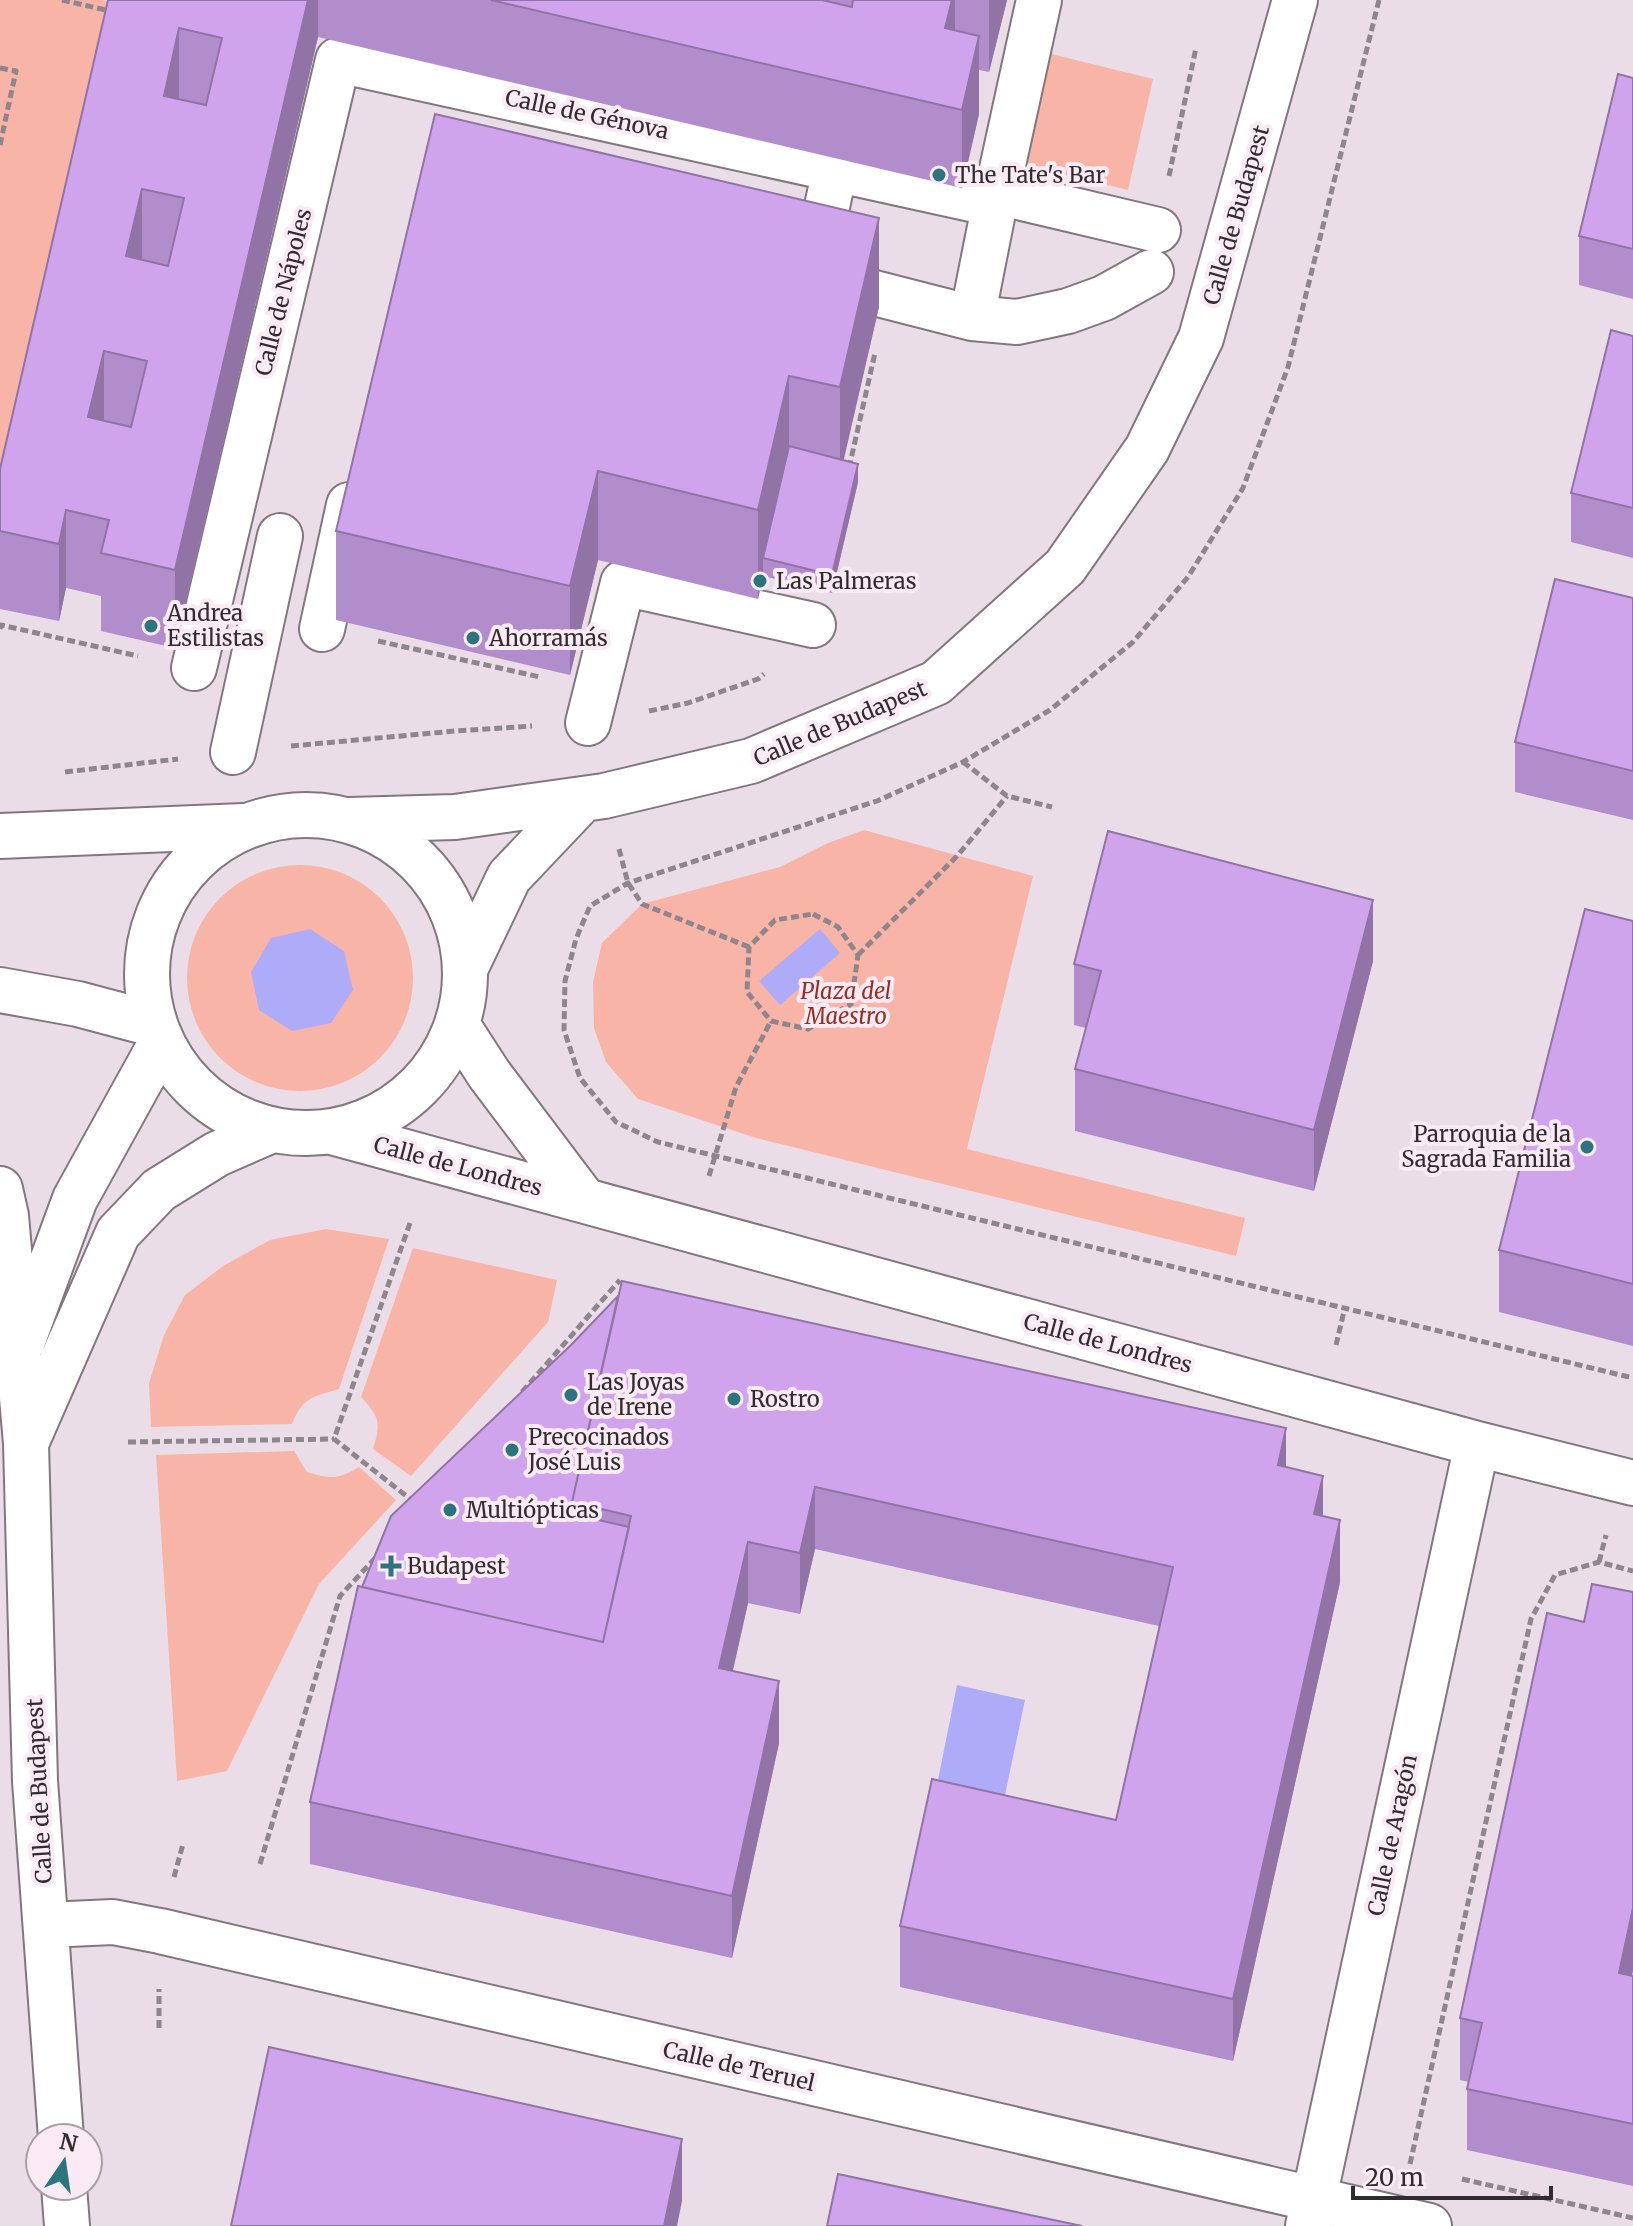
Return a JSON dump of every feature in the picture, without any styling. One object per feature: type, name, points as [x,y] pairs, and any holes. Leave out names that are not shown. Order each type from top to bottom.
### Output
[{"type":"street","points":[[972,318],[1039,0]]},
{"type":"street","name":"Calle de Budapest","points":[[350,820],[455,817],[593,798],[751,761],[936,683],[1065,567],[1147,449],[1201,338],[1290,1]]},
{"type":"street","name":"Calle de Génova","points":[[338,60],[835,169],[1158,230]]},
{"type":"street","name":"Calle de Nápoles","points":[[194,668],[338,60]]},
{"type":"street","points":[[812,277],[835,169]]},
{"type":"street","points":[[767,266],[972,318],[1017,322],[1068,311],[1104,298],[1151,272]]},
{"type":"street","points":[[322,629],[359,460]]},
{"type":"street","points":[[227,524],[339,551]]},
{"type":"street","points":[[233,752],[280,536]]},
{"type":"street","points":[[593,706],[623,583],[813,625]]},
{"type":"street","points":[[244,826],[193,859],[164,899],[147,951],[157,1034],[178,1070],[215,1106],[272,1130],[332,1132],[393,1109],[434,1072],[458,1026],[467,965],[509,877],[593,798]]},
{"type":"street","points":[[0,836],[244,826],[298,813],[350,820],[401,845],[438,883],[458,922],[467,965]]},
{"type":"street","points":[[0,990],[78,1004],[157,1034]]},
{"type":"street","name":"Calle de Londres","points":[[458,1026],[489,1074],[584,1200]]},
{"type":"street","name":"Calle de Budapest","points":[[18,1356],[75,1199],[157,1034]]},
{"type":"street","name":"Calle de Budapest","points":[[26,1443],[118,1233],[159,1190],[217,1154],[272,1130]]},
{"type":"street","name":"Calle de Londres","points":[[332,1132],[1477,1444],[1633,1483]]},
{"type":"street","name":"Calle de Budapest","points":[[0,1189],[6,1216],[26,1443],[18,1782],[47,1925],[60,2122]]},
{"type":"street","name":"Calle de Aragón","points":[[1311,2213],[1477,1444]]},
{"type":"street","name":"Calle de Teruel","points":[[47,1925],[113,1922],[160,1931],[1311,2213],[1429,2226]]},
{"type":"street","points":[[65,2202],[67,2226]]},
{"type":"path","points":[[62,0],[111,11]]},
{"type":"path","points":[[1379,0],[1288,367],[1243,488],[1188,577],[1133,642],[1050,710],[963,762],[877,801],[628,883],[590,906],[576,939],[565,981],[564,1030],[580,1078],[616,1122],[658,1142],[1633,1378]]},
{"type":"path","points":[[1158,230],[1196,48]]},
{"type":"path","points":[[0,68],[16,71],[0,145]]},
{"type":"path","points":[[847,476],[888,296]]},
{"type":"path","points":[[0,629],[1,625],[194,668]]},
{"type":"path","points":[[62,772],[455,731],[593,706],[688,703],[758,679],[813,625]]},
{"type":"path","points":[[322,629],[593,706]]},
{"type":"path","points":[[963,762],[1007,796],[1052,807]]},
{"type":"path","points":[[858,955],[838,927],[813,914],[775,920],[749,947],[747,992],[771,1021],[808,1029],[851,1004],[858,955],[958,855],[1007,796]]},
{"type":"path","points":[[593,798],[628,883],[642,904],[749,947]]},
{"type":"path","points":[[695,1230],[736,1087],[771,1021]]},
{"type":"path","points":[[334,1439],[410,1223]]},
{"type":"path","points":[[516,1400],[620,1280]]},
{"type":"path","points":[[128,1442],[334,1439],[422,1509]]},
{"type":"path","points":[[260,1864],[340,1596],[381,1552]]},
{"type":"path","points":[[1409,2167],[1531,1619],[1555,1575],[1599,1562],[1633,1571]]},
{"type":"path","points":[[1454,2177],[1633,2218]]},
{"type":"green space","points":[[0,0],[102,0],[118,4],[0,535]]},
{"type":"green space","points":[[1031,49],[1153,79],[1128,190],[1004,160]]},
{"type":"green space","name":"Plaza del Maestro","points":[[864,830],[1033,876],[967,1149],[1245,1218],[1236,1256],[756,1138],[638,1099],[606,1062],[594,1028],[593,982],[602,943],[642,904],[780,867],[828,843]]},
{"type":"green space","points":[[300,865],[322,867],[343,874],[363,884],[380,898],[394,915],[404,935],[411,956],[411,1000],[404,1021],[394,1041],[380,1058],[363,1072],[343,1082],[322,1089],[300,1091],[278,1089],[257,1082],[237,1072],[220,1058],[206,1041],[196,1021],[189,1000],[187,978],[189,956],[196,935],[206,915],[220,898],[237,884],[257,874],[278,867]]},
{"type":"green space","points":[[326,1229],[389,1239],[339,1389],[310,1399],[300,1408],[292,1424],[151,1427],[149,1383],[164,1335],[185,1295],[223,1266],[270,1240]]},
{"type":"green space","points":[[413,1248],[557,1280],[548,1322],[411,1476],[373,1449],[377,1421],[361,1397]]},
{"type":"green space","points":[[294,1451],[307,1472],[315,1474],[339,1476],[359,1467],[396,1500],[319,1584],[227,1771],[177,1781],[156,1455]]},
{"type":"shaded area","points":[[310,929],[344,951],[353,990],[331,1023],[292,1031],[259,1010],[251,972],[271,938]]},
{"type":"shaded area","points":[[820,929],[840,953],[780,1005],[759,981]]},
{"type":"shaded area","points":[[957,1685],[1025,1700],[1002,1809],[935,1795]]},
{"type":"building","points":[[108,0],[308,0],[175,570],[101,553],[109,520],[66,510],[59,544],[0,531],[0,469]],"holes":[[[179,28],[222,38],[206,105],[164,96]],[[142,189],[184,198],[168,266],[126,256]],[[104,351],[147,361],[131,427],[88,417]]]},
{"type":"building","points":[[491,0],[822,0],[852,7],[853,0],[952,0],[945,28],[979,36],[962,110]]},
{"type":"building","points":[[1618,74],[1633,78],[1633,249],[1579,236]]},
{"type":"building","points":[[435,114],[879,218],[840,387],[789,376],[758,510],[598,471],[570,586],[336,531]]},
{"type":"building","points":[[1611,330],[1633,336],[1633,508],[1571,493]]},
{"type":"building","points":[[789,446],[858,464],[832,575],[763,558]]},
{"type":"building","points":[[1555,579],[1633,598],[1633,771],[1515,742]]},
{"type":"building","points":[[1108,831],[1373,900],[1314,1130],[1075,1069],[1101,971],[1074,964]]},
{"type":"building","name":"Parroquia de la Sagrada Familia","points":[[1585,909],[1633,921],[1633,1284],[1499,1250]]},
{"type":"building","points":[[622,1281],[1286,1428],[1278,1465],[1323,1476],[1314,1514],[1340,1520],[1233,1999],[900,1926],[932,1779],[1116,1820],[1173,1567],[815,1487],[800,1553],[748,1542],[719,1668],[779,1681],[732,1896],[310,1802],[358,1586],[603,1642],[631,1516],[572,1502]]},
{"type":"building","points":[[618,1296],[572,1502],[572,1514],[629,1527],[603,1642],[362,1587],[391,1516],[571,1345]]},
{"type":"building","points":[[1592,1584],[1633,1592],[1633,1908],[1619,1973],[1633,1976],[1633,2124],[1467,2089],[1482,2023],[1460,2018],[1547,1613],[1584,1622]]},
{"type":"building","points":[[269,2047],[682,2139],[664,2226],[231,2226]]},
{"type":"building","points":[[838,2174],[1082,2226],[827,2226]]},
{"type":"place","name":"The Tate's Bar","points":[[939,175]]},
{"type":"place","name":"Las Palmeras","points":[[760,581]]},
{"type":"place","name":"Andrea Estilistas","points":[[151,626]]},
{"type":"place","name":"Ahorramás","points":[[473,638]]},
{"type":"place","name":"Parroquia de la Sagrada Familia","points":[[1587,1147]]},
{"type":"place","name":"Las Joyas de Irene","points":[[571,1395]]},
{"type":"place","name":"Rostro","points":[[734,1399]]},
{"type":"place","name":"Precocinados José Luis","points":[[512,1450]]},
{"type":"place","name":"Multiópticas","points":[[450,1510]]},
{"type":"place","name":"Budapest","points":[[391,1566]]}]
